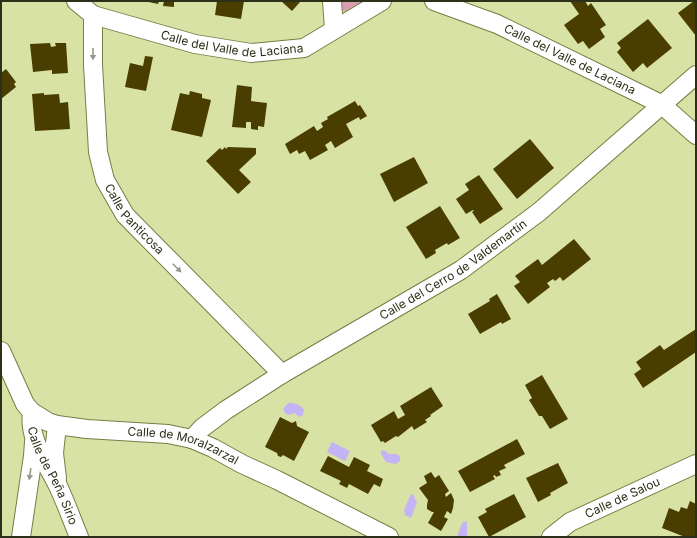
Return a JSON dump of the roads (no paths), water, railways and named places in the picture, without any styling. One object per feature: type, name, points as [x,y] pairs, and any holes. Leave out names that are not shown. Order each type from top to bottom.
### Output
[{"type":"street","name":"Calle del Valle de Laciana","points":[[76,1],[93,15],[195,44],[250,53],[304,48],[382,1]]},
{"type":"street","points":[[332,1],[334,29]]},
{"type":"street","name":"Calle del Valle de Laciana","points":[[434,1],[496,24],[661,104],[696,135]]},
{"type":"street","name":"Calle Panticosa","points":[[93,15],[98,152],[105,180],[125,215],[282,374]]},
{"type":"street","name":"Calle del Cerro de Valdemartín","points":[[192,439],[202,428],[226,410],[282,374],[461,270],[539,212],[696,75]]},
{"type":"street","name":"Calle de Moralzarzal","points":[[1,351],[25,404],[32,412],[48,422],[57,425],[87,429],[168,434],[192,439],[213,448],[389,537]]},
{"type":"street","name":"Calle de Peña Sirio","points":[[32,412],[32,427],[40,455],[58,485],[79,537]]},
{"type":"street","points":[[57,425],[54,453],[58,485]]},
{"type":"street","points":[[21,537],[33,456],[34,435]]},
{"type":"street","name":"Calle de Salou","points":[[551,537],[570,522],[696,464]]}]
